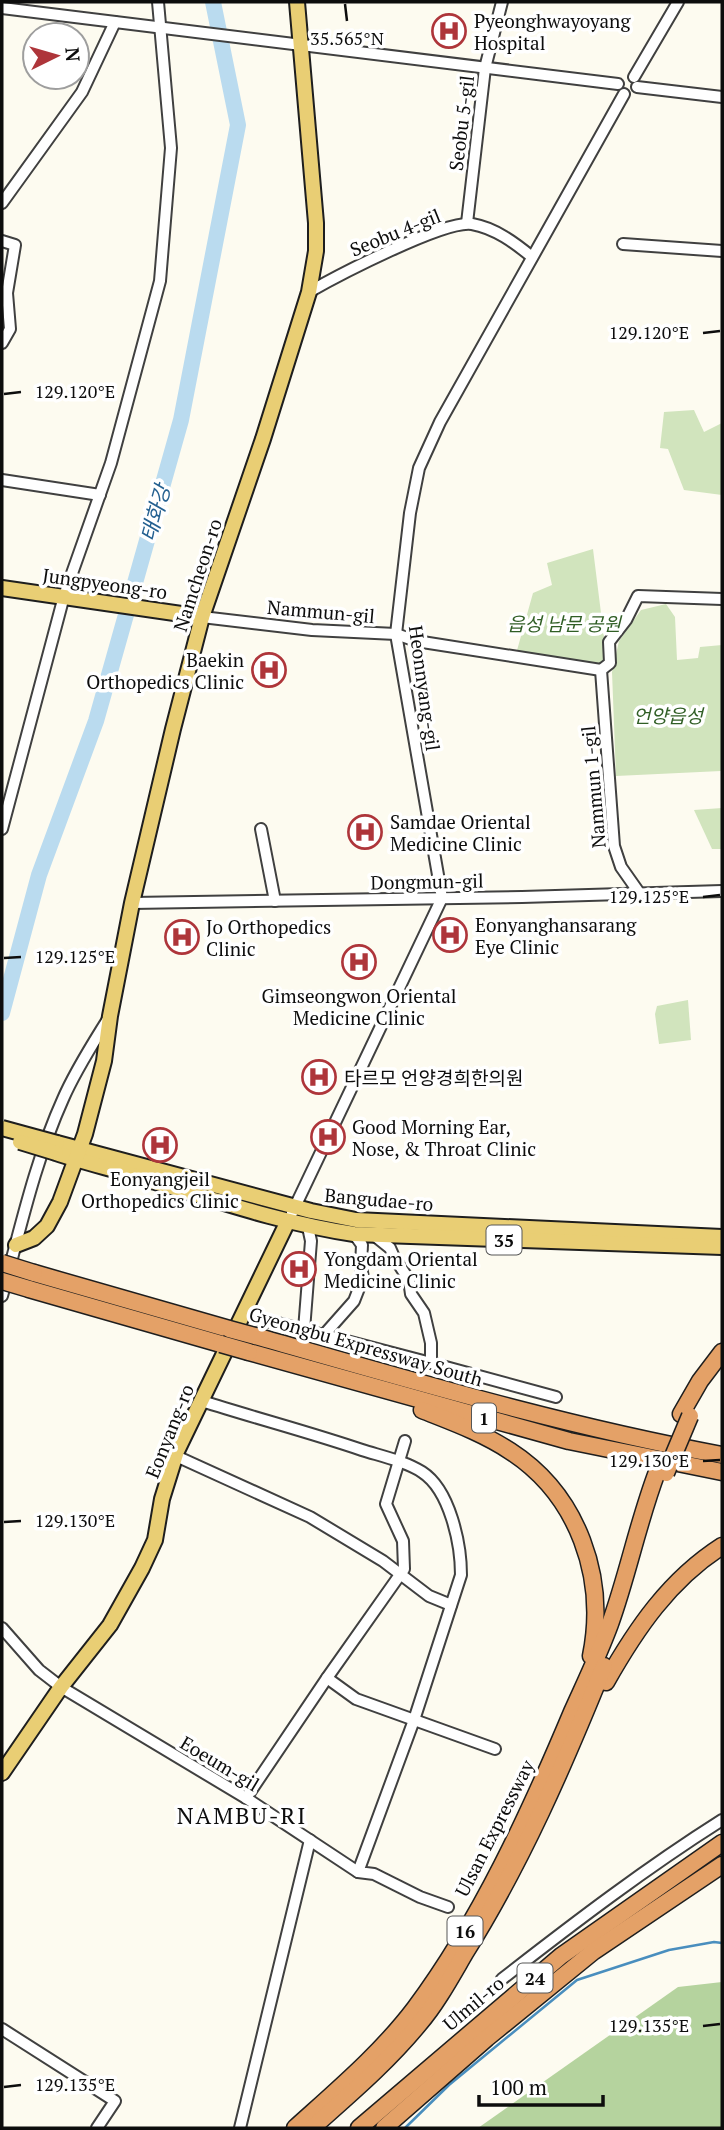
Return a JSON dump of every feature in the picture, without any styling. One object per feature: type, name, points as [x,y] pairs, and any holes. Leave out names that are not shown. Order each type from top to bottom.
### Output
[{"type":"highway","name":"Gyeongbu Expressway South","points":[[2,1263],[389,1376],[511,1408],[722,1455]]},
{"type":"highway","name":"1","points":[[2,1281],[569,1441],[722,1472]]},
{"type":"highway","points":[[580,1695],[602,1646],[661,1472],[700,1381],[722,1352]]},
{"type":"highway","points":[[686,1415],[722,1368]]},
{"type":"highway","points":[[356,1383],[480,1434],[502,1446],[530,1466],[560,1499],[582,1539],[589,1561],[596,1609],[593,1643],[580,1695]]},
{"type":"highway","points":[[572,1742],[617,1633],[661,1472]]},
{"type":"highway","points":[[572,1742],[622,1654],[649,1613],[682,1577],[722,1546]]},
{"type":"highway","name":"Ulsan Expressway","points":[[295,2128],[379,2051],[415,2008],[442,1969],[508,1853],[580,1695]]},
{"type":"highway","name":"Ulsan Expressway","points":[[312,2128],[390,2055],[421,2022],[435,2002],[519,1860],[572,1742]]},
{"type":"highway","name":"Ulmil-ro","points":[[359,2128],[561,1955],[722,1843]]},
{"type":"highway","name":"Ulmil-ro","points":[[384,2128],[487,2038],[594,1951],[722,1865]]},
{"type":"main road","name":"Namcheon-ro","points":[[16,1245],[34,1238],[47,1226],[60,1202],[79,1154],[104,1062],[132,903],[202,617],[259,452],[309,292],[316,251],[316,223],[297,2]]},
{"type":"main road","name":"Jungpyeong-ro","points":[[2,588],[202,617]]},
{"type":"main road","name":"Bangudae-ro","points":[[2,1128],[79,1154],[356,1220],[722,1237]]},
{"type":"main road","name":"35","points":[[2,1137],[57,1148]]},
{"type":"main road","name":"Bangudae-ro","points":[[79,1154],[288,1222],[354,1234],[722,1248]]},
{"type":"main road","name":"Eonyang-ro","points":[[2,1773],[61,1687],[110,1625],[142,1568],[155,1540],[162,1499],[176,1455],[288,1222]]},
{"type":"street","points":[[2,829],[111,463],[160,281],[172,148],[158,2]]},
{"type":"street","name":"Seobu 5-gil","points":[[467,223],[485,68],[502,2]]},
{"type":"street","points":[[2,8],[485,68],[633,93],[635,82],[678,2]]},
{"type":"street","points":[[2,203],[82,92],[115,22]]},
{"type":"street","points":[[621,89],[624,76],[630,75],[635,82],[722,97]]},
{"type":"street","name":"Heonnyang-gil","points":[[442,898],[396,634],[410,513],[419,468],[440,422],[621,89]]},
{"type":"street","name":"Seobu 4-gil","points":[[309,292],[369,260],[441,230],[467,223],[493,230],[532,257]]},
{"type":"street","points":[[2,241],[15,245],[7,293],[10,329],[2,343]]},
{"type":"street","points":[[623,244],[722,251]]},
{"type":"street","points":[[2,480],[100,495]]},
{"type":"street","points":[[601,670],[610,663],[608,642],[626,620],[638,596],[722,599]]},
{"type":"street","name":"Nammun-gil","points":[[202,617],[312,630],[396,634],[416,640],[601,670]]},
{"type":"street","name":"Nammun 1-gil","points":[[601,670],[614,846],[621,867],[640,894]]},
{"type":"street","points":[[261,829],[275,901]]},
{"type":"street","name":"Dongmun-gil","points":[[132,903],[722,891]]},
{"type":"street","points":[[288,1222],[442,898]]},
{"type":"street","points":[[2,1296],[38,1166],[62,1100],[110,1016]]},
{"type":"street","points":[[304,1330],[311,1241],[308,1227]]},
{"type":"street","points":[[323,1336],[354,1301],[363,1278],[362,1245],[354,1234]]},
{"type":"street","points":[[372,1234],[390,1248],[409,1280],[411,1294],[426,1321],[431,1343],[431,1363]]},
{"type":"street","points":[[246,1309],[259,1320],[556,1397]]},
{"type":"street","points":[[202,1401],[399,1462],[423,1473],[433,1483],[453,1516],[461,1556],[461,1575],[414,1720],[358,1871]]},
{"type":"street","points":[[246,1798],[327,1678],[402,1574],[403,1541],[386,1504],[405,1441]]},
{"type":"street","points":[[176,1455],[310,1517],[373,1554],[429,1595],[451,1605]]},
{"type":"street","points":[[2,1628],[39,1670],[61,1687]]},
{"type":"street","points":[[327,1678],[356,1699],[495,1748]]},
{"type":"street","name":"Eoeum-gil","points":[[61,1687],[246,1798],[358,1871],[374,1874],[420,1897],[448,1907]]},
{"type":"street","points":[[502,1979],[678,1848],[722,1819]]},
{"type":"street","points":[[240,2128],[310,1840]]},
{"type":"street","points":[[2,2029],[115,2101],[97,2128]]},
{"type":"green space","points":[[694,410],[704,432],[722,423],[722,495],[684,490],[668,449],[660,448],[664,412]]},
{"type":"green space","name":"읍성 남문 공원","points":[[593,549],[607,661],[599,667],[516,654],[533,593],[552,585],[547,563]]},
{"type":"green space","name":"언양읍성","points":[[666,604],[675,617],[677,660],[698,658],[700,647],[722,645],[722,799],[721,771],[616,776],[612,672],[619,641],[641,610]]},
{"type":"green space","points":[[722,808],[722,849],[712,849],[694,810]]},
{"type":"green space","points":[[688,1000],[691,1040],[659,1044],[655,1014],[657,1006]]},
{"type":"green space","points":[[722,1982],[722,2128],[478,2128],[678,1987]]},
{"type":"waterway","name":"태화강","points":[[2,1013],[39,875],[96,721],[181,420],[238,125],[213,2]]},
{"type":"waterway","points":[[405,2128],[449,2085],[577,1980],[669,1950],[722,1943]]},
{"type":"place","name":"Pyeonghwayoyang Hospital","points":[[449,31]]},
{"type":"place","name":"Baekin Orthopedics Clinic","points":[[269,670]]},
{"type":"place","name":"Samdae Oriental Medicine Clinic","points":[[365,832]]},
{"type":"place","name":"Eonyanghansarang Eye Clinic","points":[[450,935]]},
{"type":"place","name":"Jo Orthopedics Clinic","points":[[182,937]]},
{"type":"place","name":"Gimseongwon Oriental Medicine Clinic","points":[[359,962]]},
{"type":"place","name":"타르모 언양경희한의원","points":[[319,1077]]},
{"type":"place","name":"Good Morning Ear, Nose, & Throat Clinic","points":[[328,1137]]},
{"type":"place","name":"Eonyangjeil Orthopedics Clinic","points":[[160,1145]]},
{"type":"place","name":"Yongdam Oriental Medicine Clinic","points":[[299,1269]]},
{"type":"district","name":"NAMBU-RI","points":[[242,1815]]}]
